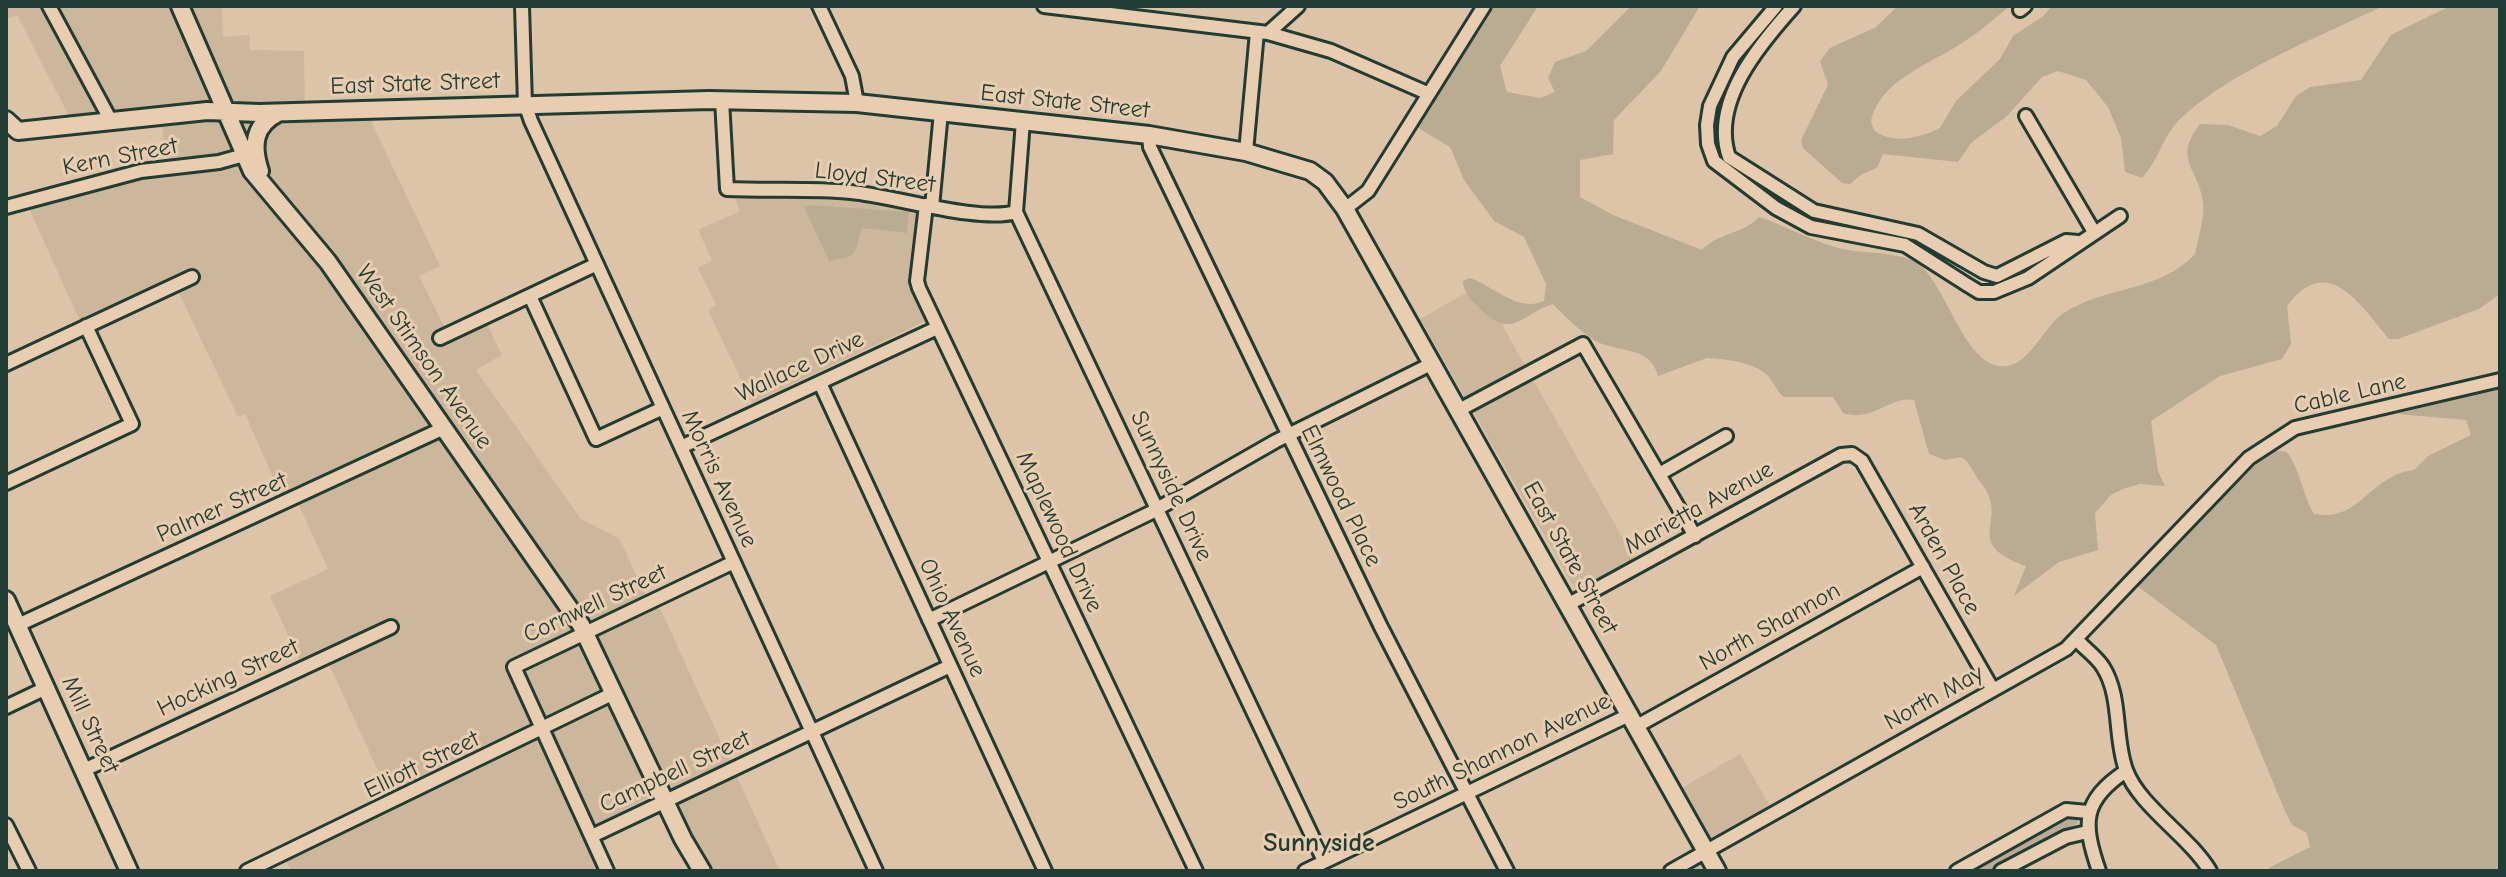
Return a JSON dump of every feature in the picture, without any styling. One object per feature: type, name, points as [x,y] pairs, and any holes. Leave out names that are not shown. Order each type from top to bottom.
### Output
[{"type":"main road","name":"West Stimson Avenue","points":[[180,6],[244,155],[268,191],[311,239],[585,632],[683,839]]},
{"type":"main road","name":"East State Street","points":[[9,129],[226,111],[278,113],[722,100],[857,103],[1149,135],[1246,152],[1310,171],[1325,182],[1345,209],[1717,871]]},
{"type":"main road","points":[[268,191],[257,162],[255,139],[263,123],[278,113]]},
{"type":"main road","name":"Mill Street","points":[[6,600],[129,871]]},
{"type":"main road","points":[[683,839],[692,871]]},
{"type":"main road","points":[[683,839],[702,871]]},
{"type":"street","points":[[49,6],[111,121]]},
{"type":"street","points":[[522,6],[525,104]]},
{"type":"street","points":[[819,6],[852,76],[857,103]]},
{"type":"street","points":[[1044,6],[1262,32],[1331,51],[1427,93]]},
{"type":"street","points":[[1246,152],[1262,32],[1298,6]]},
{"type":"street","points":[[1345,209],[1368,191],[1484,6]]},
{"type":"street","points":[[1776,6],[1733,57],[1710,106],[1708,144],[1714,161],[1776,208],[1811,227],[1905,245],[1979,292],[1994,292],[2028,278],[2120,216]]},
{"type":"street","points":[[1794,6],[1752,58],[1732,95],[1724,123],[1724,142],[1729,157],[1814,211],[1918,234],[1984,272],[1997,276],[2066,241],[2078,242]]},
{"type":"street","name":"Lloyd Street","points":[[722,100],[727,189],[851,192],[929,206],[1016,212]]},
{"type":"street","name":"Morris Avenue","points":[[525,104],[876,871]]},
{"type":"street","name":"Maplewood Drive","points":[[941,112],[917,281],[1196,871]]},
{"type":"street","points":[[2026,116],[2094,232]]},
{"type":"street","name":"Sunnyside Drive","points":[[1023,121],[1016,212],[1324,861]]},
{"type":"street","name":"Elmwood Place","points":[[1149,135],[1150,147],[1287,435],[1381,627],[1469,792],[1507,871]]},
{"type":"street","name":"Kern Street","points":[[6,207],[141,171],[219,162],[244,155]]},
{"type":"street","points":[[440,338],[597,264]]},
{"type":"street","points":[[6,364],[192,277]]},
{"type":"street","points":[[530,296],[596,439],[663,408]]},
{"type":"street","points":[[6,483],[132,424],[86,326]]},
{"type":"street","name":"Wallace Drive","points":[[681,447],[937,328]]},
{"type":"street","points":[[1459,410],[1583,344],[1695,536]]},
{"type":"street","points":[[929,620],[1157,508],[1287,435],[1433,363]]},
{"type":"street","name":"Cable Lane","points":[[2160,552],[2249,458],[2284,432],[2338,416],[2500,380]]},
{"type":"street","name":"Ohio Avenue","points":[[820,383],[1045,871]]},
{"type":"street","name":"Palmer Street","points":[[18,625],[444,428]]},
{"type":"street","points":[[1661,473],[1726,436]]},
{"type":"street","name":"Marietta Avenue","points":[[1569,604],[1841,455],[1852,454]]},
{"type":"street","name":"Arden Place","points":[[1852,454],[1862,461],[1993,690]]},
{"type":"street","name":"North May","points":[[1671,871],[2077,640],[2160,552]]},
{"type":"street","name":"Cornwell Street","points":[[592,836],[514,667],[734,562]]},
{"type":"street","name":"North Shannon","points":[[1634,720],[1923,567]]},
{"type":"street","name":"Hocking Street","points":[[84,770],[391,627]]},
{"type":"street","points":[[2077,640],[2101,663],[2110,680],[2126,771],[2138,789],[2194,847],[2210,871]]},
{"type":"street","name":"Campbell Street","points":[[607,871],[592,836],[950,666]]},
{"type":"street","points":[[6,707],[46,688]]},
{"type":"street","name":"Elliott Street","points":[[247,871],[614,693]]},
{"type":"street","name":"South Shannon Avenue","points":[[1305,871],[1469,792],[1634,720]]},
{"type":"street","points":[[2099,871],[2087,832],[2088,812],[2109,785],[2126,771]]},
{"type":"street","points":[[1957,871],[2066,810],[2088,812]]},
{"type":"street","points":[[6,825],[29,871]]},
{"type":"street","points":[[2001,871],[2071,835],[2087,832]]},
{"type":"shaded area","points":[[6,6],[222,6],[223,37],[249,35],[250,50],[304,51],[305,111],[368,115],[440,266],[419,276],[448,334],[484,318],[502,355],[476,370],[581,519],[619,538],[649,602],[656,599],[780,871],[709,871],[671,786],[593,826],[605,871],[291,871],[283,855],[393,803],[326,658],[303,668],[270,596],[328,569],[296,499],[285,504],[245,414],[238,417],[175,285],[83,328],[25,200],[166,168],[161,117],[74,126],[17,15],[6,19]]},
{"type":"shaded area","points":[[1491,6],[1538,6],[1500,66],[1507,92],[1540,98],[1555,92],[1548,78],[1555,62],[1586,51],[1631,6],[1700,6],[1661,71],[1614,120],[1613,154],[1580,160],[1580,197],[1613,215],[1702,250],[1759,217],[1838,248],[1911,260],[1920,265],[1932,280],[1974,350],[1995,365],[2006,366],[2025,356],[2064,313],[2080,304],[2166,275],[2195,254],[2203,202],[2190,164],[2188,147],[2200,124],[2228,125],[2260,136],[2277,126],[2296,96],[2310,87],[2361,80],[2391,35],[2450,6],[2500,6],[2500,294],[2479,309],[2398,339],[2389,339],[2344,290],[2331,284],[2317,283],[2302,290],[2287,306],[2291,344],[2282,359],[2220,376],[2151,421],[2158,471],[2165,486],[2140,484],[2111,495],[2095,513],[2098,550],[2059,562],[2014,596],[2026,566],[2007,558],[1991,542],[1991,504],[1986,490],[1968,463],[1961,457],[1945,460],[1929,454],[1914,400],[1897,401],[1863,414],[1843,413],[1833,397],[1784,397],[1768,376],[1756,367],[1714,358],[1658,376],[1648,359],[1591,338],[1553,304],[1509,324],[1491,318],[1473,302],[1463,285],[1463,281],[1470,278],[1525,304],[1544,301],[1546,284],[1524,237],[1494,221],[1464,180],[1450,147],[1415,126]]},
{"type":"shaded area","points":[[1898,6],[2010,6],[1971,37],[1909,74],[1885,94],[1871,122],[1874,130],[1881,135],[1898,139],[1924,135],[1940,128],[1956,101],[2000,59],[2013,36],[2042,17],[2052,6],[2383,6],[2248,71],[2198,104],[2178,121],[2142,178],[2125,172],[2121,138],[2108,107],[2086,80],[2058,71],[2042,77],[2007,116],[1972,142],[1958,162],[1883,154],[1877,168],[1862,174],[1850,184],[1842,183],[1803,148],[1801,140],[1828,85],[1820,61],[1830,48],[1876,27]]},
{"type":"shaded area","points":[[740,191],[832,193],[919,204],[911,283],[928,320],[752,403],[708,310],[716,305],[698,268],[712,260],[698,230],[740,211],[734,197]]},
{"type":"shaded area","points":[[804,207],[909,212],[907,233],[861,228],[854,253],[829,261]]},
{"type":"shaded area","points":[[1466,293],[1480,309],[1501,323],[1637,563],[1575,589],[1420,319]]},
{"type":"shaded area","points":[[2500,388],[2500,871],[2263,871],[2310,847],[2307,833],[2292,825],[2285,811],[2216,645],[2136,585],[2270,450],[2287,452],[2314,514],[2343,512],[2386,480],[2414,470],[2428,456],[2471,435],[2466,420],[2397,414]]},
{"type":"shaded area","points":[[1740,754],[1772,809],[1703,850],[1715,871],[1662,871],[1699,852],[1668,796]]},
{"type":"shaded area","points":[[2062,814],[2076,814],[2078,823],[1988,871],[1962,871]]},
{"type":"district","name":"Sunnyside","points":[[1319,844]]}]
